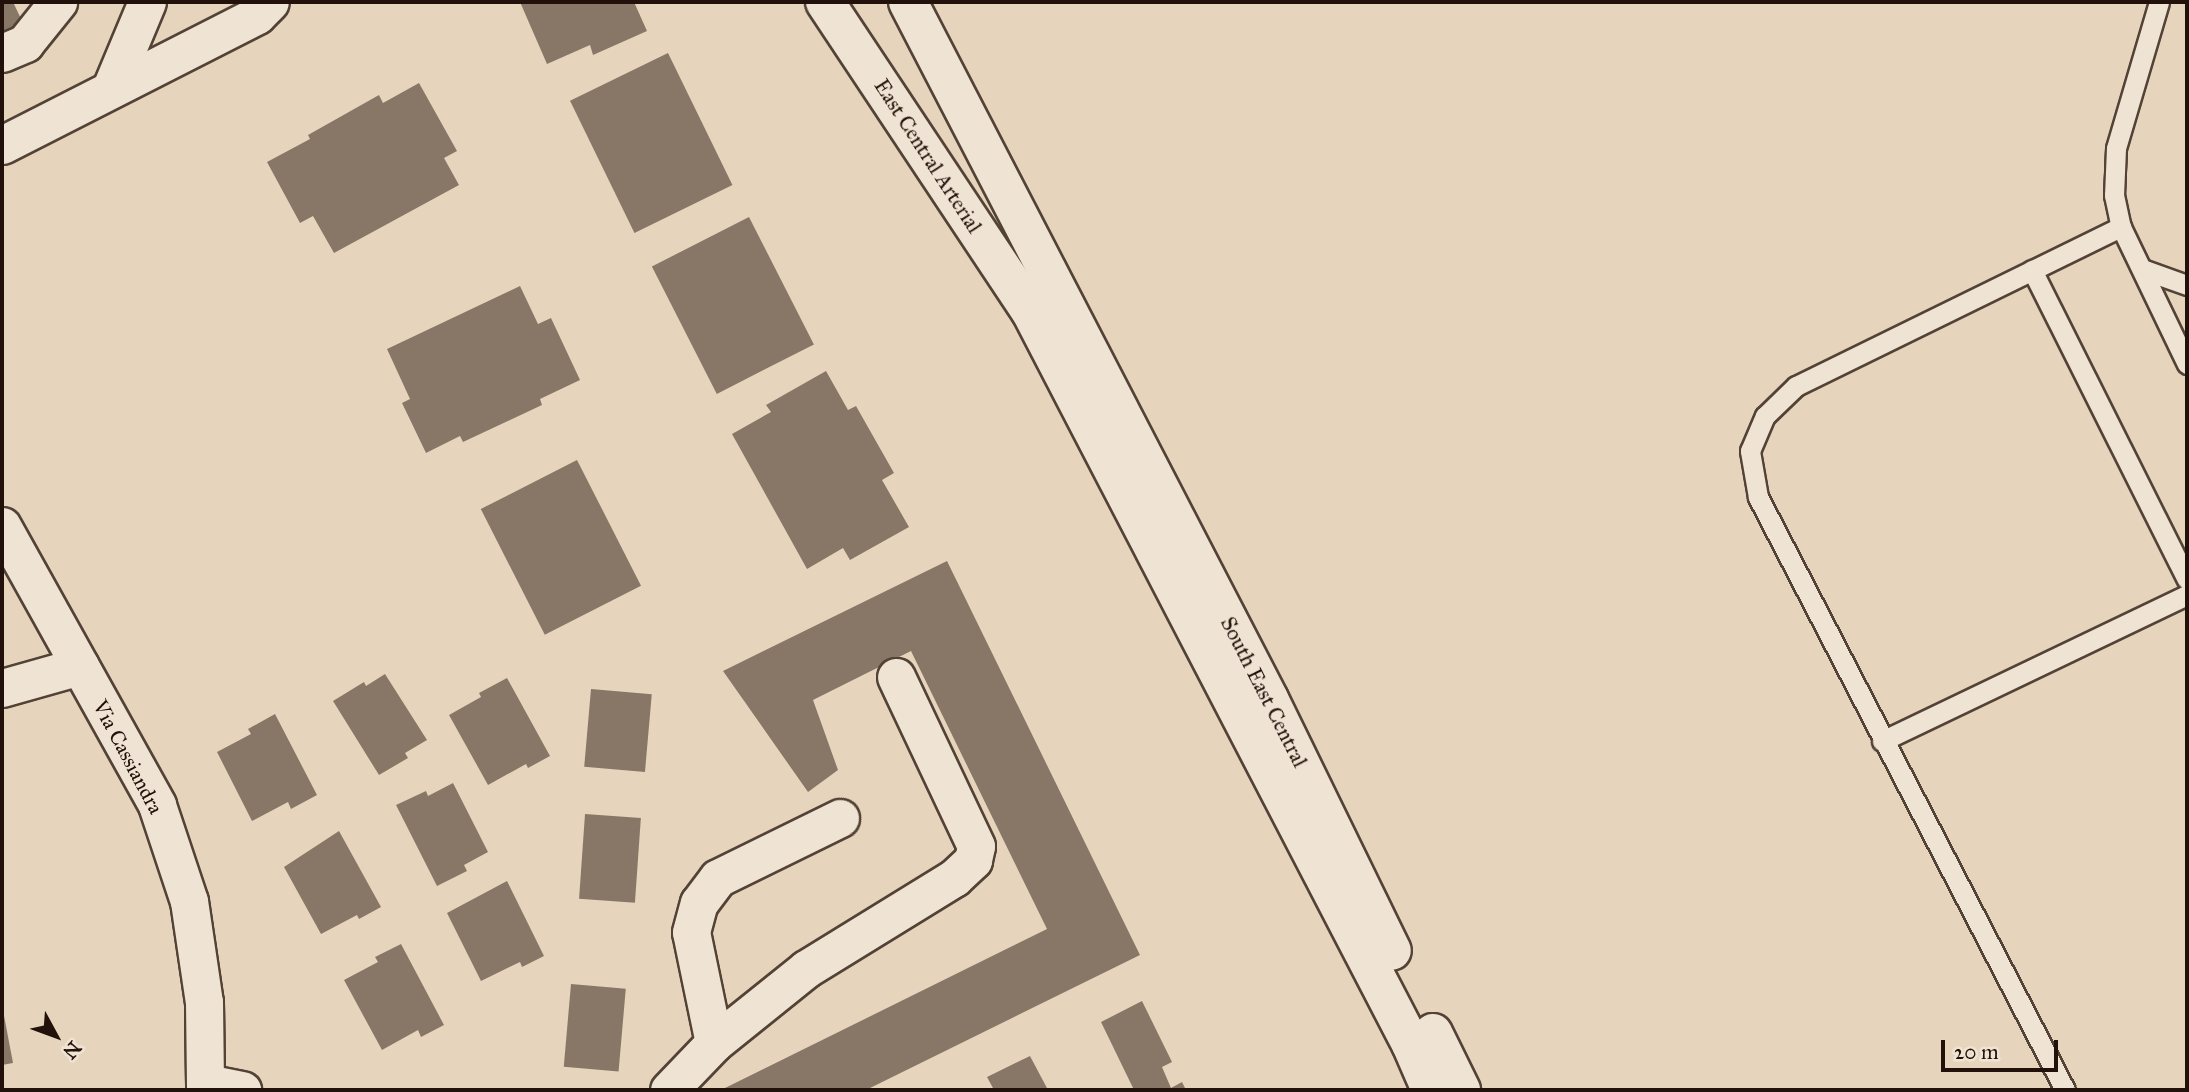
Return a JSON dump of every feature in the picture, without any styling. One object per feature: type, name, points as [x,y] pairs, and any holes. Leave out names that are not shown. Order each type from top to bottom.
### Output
[{"type":"street","points":[[2,53],[25,43],[58,2]]},
{"type":"street","points":[[111,88],[147,2]]},
{"type":"street","points":[[2,145],[257,15],[270,2]]},
{"type":"street","name":"East Central Arterial","points":[[825,2],[1046,304]]},
{"type":"street","points":[[908,2],[1046,304]]},
{"type":"street","name":"South East Central","points":[[1046,304],[1405,1032],[1431,1090]]},
{"type":"street","name":"South East Central","points":[[1046,304],[1269,699],[1461,1090]]},
{"type":"street","name":"Via Cassiandra","points":[[2,526],[157,805],[189,901],[204,1002],[205,1086]]},
{"type":"street","points":[[2,688],[80,666]]},
{"type":"street","points":[[669,1090],[714,1043],[806,969],[954,878],[972,860],[976,846],[896,677]]},
{"type":"street","points":[[714,1043],[691,932],[699,903],[718,878],[840,818]]},
{"type":"street","points":[[205,1086],[242,1090]]},
{"type":"lane","points":[[2159,2],[2116,148],[2114,195],[2121,227],[2187,364]]},
{"type":"lane","points":[[2065,1090],[1758,497],[1750,451],[1765,416],[1796,386],[2121,227]]},
{"type":"lane","points":[[2142,269],[2187,285]]},
{"type":"lane","points":[[2032,271],[2187,579]]},
{"type":"lane","points":[[1882,741],[2187,595]]},
{"type":"building","points":[[2,2],[13,2],[23,23],[2,33]]},
{"type":"building","points":[[520,2],[634,2],[647,31],[593,55],[590,45],[547,64]]},
{"type":"building","points":[[668,53],[732,185],[634,233],[570,101]]},
{"type":"building","points":[[419,83],[457,151],[444,158],[459,185],[334,253],[313,216],[300,223],[267,162],[310,139],[308,135],[379,95],[383,103]]},
{"type":"building","points":[[749,217],[814,344],[717,394],[652,266]]},
{"type":"building","points":[[520,286],[538,324],[551,318],[580,380],[540,399],[542,405],[463,442],[460,436],[426,453],[402,403],[410,399],[387,349]]},
{"type":"building","points":[[826,371],[848,410],[856,406],[894,473],[882,480],[909,527],[850,560],[843,548],[807,569],[732,434],[771,412],[766,405]]},
{"type":"building","points":[[577,460],[641,586],[545,635],[481,509]]},
{"type":"building","points":[[947,561],[1140,955],[866,1090],[726,1090],[725,1088],[1047,929],[911,651],[813,700],[838,770],[808,792],[723,671]]},
{"type":"building","points":[[385,674],[427,740],[405,753],[408,758],[379,775],[333,701],[364,682],[366,686]]},
{"type":"building","points":[[507,678],[550,756],[528,768],[526,764],[488,785],[449,715],[481,697],[479,693]]},
{"type":"building","points":[[591,689],[652,694],[645,772],[584,767]]},
{"type":"building","points":[[275,714],[317,795],[291,809],[288,802],[252,821],[217,752],[251,734],[248,729]]},
{"type":"building","points":[[453,783],[488,852],[464,865],[467,871],[437,886],[396,805],[426,791],[428,796]]},
{"type":"building","points":[[585,814],[641,818],[635,903],[579,899]]},
{"type":"building","points":[[339,831],[381,907],[359,919],[357,915],[321,934],[284,867]]},
{"type":"building","points":[[507,881],[544,956],[522,967],[520,962],[481,981],[447,913]]},
{"type":"building","points":[[401,944],[444,1025],[421,1037],[418,1030],[382,1050],[344,980],[378,962],[375,957]]},
{"type":"building","points":[[571,984],[626,989],[619,1071],[564,1067]]},
{"type":"building","points":[[1142,1001],[1172,1062],[1162,1067],[1171,1088],[1182,1082],[1186,1090],[1134,1090],[1101,1022]]},
{"type":"building","points":[[2,1005],[13,1063],[2,1065]]},
{"type":"building","points":[[1030,1056],[1048,1090],[994,1090],[987,1077]]}]
